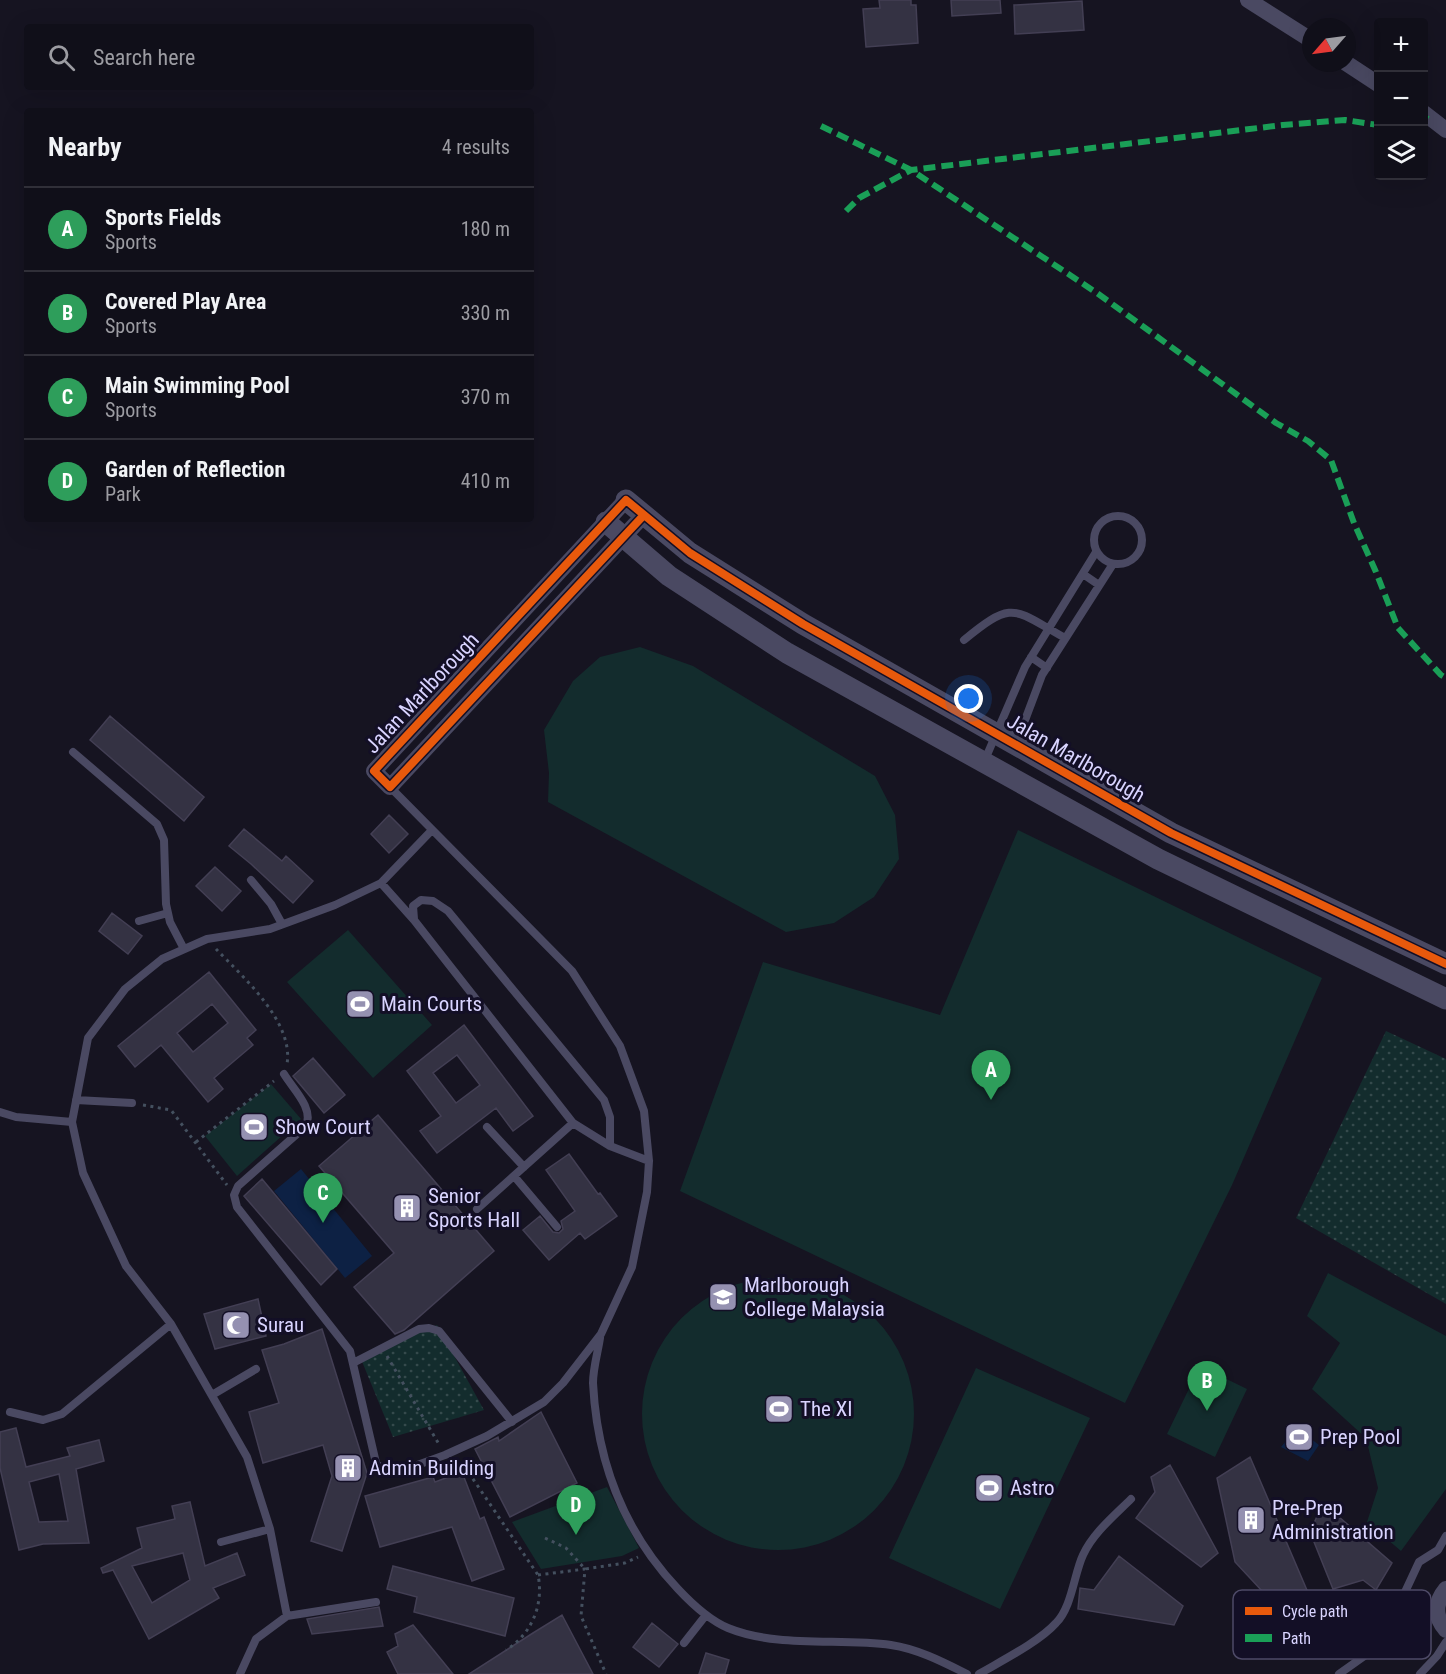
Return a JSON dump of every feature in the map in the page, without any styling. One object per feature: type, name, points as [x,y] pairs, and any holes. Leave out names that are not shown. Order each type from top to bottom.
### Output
[{"type":"street","points":[[1248,0],[1302,34]]},
{"type":"street","points":[[1356,70],[1374,81]]},
{"type":"street","points":[[1428,116],[1446,130]]},
{"type":"street","name":"Jalan Marlborough","points":[[643,516],[390,787],[374,771],[626,500],[690,553],[803,624],[996,734],[1171,833],[1446,964]]},
{"type":"street","points":[[606,522],[669,576],[787,653],[1158,859],[1446,999]]},
{"type":"street","points":[[1446,1589],[1440,1597],[1437,1612],[1446,1630]]},
{"type":"lane","points":[[1115,515],[1130,519],[1141,531],[1141,548],[1131,561],[1113,564],[1106,562],[1096,552],[1093,536],[1101,522],[1115,515]]},
{"type":"lane","points":[[984,762],[1025,667],[1096,552]]},
{"type":"lane","points":[[1016,744],[1042,675],[1113,564]]},
{"type":"lane","points":[[1083,574],[1099,585]]},
{"type":"lane","points":[[964,640],[988,620],[1004,612],[1020,613],[1065,638]]},
{"type":"lane","points":[[1031,657],[1047,668]]},
{"type":"lane","points":[[73,752],[157,824],[164,840],[166,904],[170,922],[184,949]]},
{"type":"lane","points":[[284,1074],[307,1108],[309,1118],[306,1125],[238,1186],[234,1195],[237,1207],[350,1351],[376,1463],[385,1472],[398,1472],[446,1455],[512,1422],[544,1402],[601,1334],[632,1267],[647,1192],[649,1161],[644,1111],[620,1046],[572,971],[390,787]]},
{"type":"lane","points":[[287,1616],[270,1529],[247,1457],[171,1324],[126,1266],[82,1173],[72,1122],[76,1100],[88,1038],[125,989],[162,959],[207,939],[270,929],[335,905],[381,883],[432,830]]},
{"type":"lane","points":[[251,880],[271,904],[282,924]]},
{"type":"lane","points":[[381,883],[414,920],[573,1123],[610,1146],[649,1161]]},
{"type":"lane","points":[[414,920],[413,906],[421,900],[433,901],[448,911],[604,1100],[610,1117],[610,1146]]},
{"type":"lane","points":[[139,921],[168,913]]},
{"type":"lane","points":[[76,1100],[132,1103]]},
{"type":"lane","points":[[0,1112],[27,1118],[72,1122]]},
{"type":"lane","points":[[477,1209],[573,1123]]},
{"type":"lane","points":[[487,1128],[524,1167]]},
{"type":"lane","points":[[514,1176],[557,1227]]},
{"type":"lane","points":[[10,1412],[44,1420],[62,1414],[171,1324]]},
{"type":"lane","points":[[353,1364],[419,1329],[429,1328],[439,1331],[512,1422]]},
{"type":"lane","points":[[601,1334],[593,1380],[600,1447],[617,1497],[648,1553],[671,1582],[706,1615],[728,1628],[766,1638],[892,1645],[927,1655],[967,1674]]},
{"type":"lane","points":[[212,1395],[256,1369]]},
{"type":"lane","points":[[979,1674],[1027,1646],[1057,1623],[1074,1588],[1083,1555],[1102,1528],[1131,1500]]},
{"type":"lane","points":[[222,1542],[270,1529]]},
{"type":"lane","points":[[1406,1590],[1419,1562],[1438,1550],[1446,1536]]},
{"type":"lane","points":[[240,1674],[256,1639],[287,1616],[376,1602]]},
{"type":"lane","points":[[684,1643],[706,1615]]},
{"type":"lane","points":[[1420,1674],[1437,1656],[1446,1642]]},
{"type":"lane","points":[[1339,1674],[1360,1659]]},
{"type":"path","points":[[196,1142],[284,1074],[289,1053],[280,1026],[256,990],[207,939]]},
{"type":"path","points":[[132,1103],[171,1110],[234,1195]]},
{"type":"path","points":[[383,1348],[446,1455],[471,1476],[538,1575],[541,1588],[536,1611],[529,1628],[517,1643],[506,1650]]},
{"type":"path","points":[[545,1538],[566,1548],[585,1569],[581,1616],[606,1674]]},
{"type":"path","points":[[538,1575],[625,1563],[648,1553]]},
{"type":"green space","points":[[640,647],[693,666],[875,776],[895,815],[899,859],[874,897],[834,923],[786,932],[548,802],[549,773],[544,730],[573,681],[600,657]]},
{"type":"green space","points":[[1018,830],[1322,978],[1232,1185],[1125,1403],[680,1191],[763,962],[940,1015]]},
{"type":"green space","name":"Main Courts","points":[[348,930],[432,1025],[373,1078],[287,982]]},
{"type":"green space","points":[[1386,1031],[1446,1059],[1446,1304],[1296,1218]]},
{"type":"green space","name":"Show Court","points":[[271,1084],[301,1119],[237,1176],[205,1136]]},
{"type":"green space","points":[[1328,1273],[1446,1336],[1446,1489],[1401,1551],[1367,1522],[1378,1488],[1366,1438],[1312,1389],[1340,1343],[1307,1316]]},
{"type":"green space","name":"The XI","points":[[765,1278],[791,1278],[830,1288],[854,1301],[874,1318],[891,1338],[904,1362],[912,1387],[914,1414],[912,1441],[904,1466],[891,1490],[874,1510],[854,1527],[830,1540],[805,1548],[765,1550],[738,1544],[714,1534],[692,1519],[673,1500],[658,1478],[648,1454],[642,1427],[642,1401],[648,1374],[658,1350],[673,1328],[692,1309],[714,1294],[738,1284]]},
{"type":"green space","points":[[437,1325],[484,1410],[393,1437],[361,1359]]},
{"type":"green space","points":[[1200,1366],[1247,1389],[1215,1457],[1167,1434]]},
{"type":"green space","name":"Astro","points":[[976,1368],[1090,1418],[1000,1609],[889,1558]]},
{"type":"green space","points":[[607,1487],[639,1548],[622,1556],[541,1569],[512,1522]]},
{"type":"water","points":[[301,1169],[372,1256],[345,1278],[274,1191]]},
{"type":"water","name":"Prep Pool","points":[[1297,1428],[1319,1445],[1308,1461],[1281,1447]]},
{"type":"building","points":[[879,0],[911,0],[911,5],[916,5],[918,43],[866,47],[863,9],[880,8]]},
{"type":"building","points":[[951,0],[1000,0],[1001,13],[952,16]]},
{"type":"building","points":[[1082,1],[1084,30],[1015,34],[1014,5]]},
{"type":"building","points":[[110,716],[204,797],[184,821],[90,740]]},
{"type":"building","points":[[389,815],[408,834],[389,853],[371,834]]},
{"type":"building","points":[[244,829],[282,861],[286,856],[313,881],[293,903],[229,846]]},
{"type":"building","points":[[215,867],[241,891],[222,911],[196,886]]},
{"type":"building","points":[[112,913],[142,936],[128,954],[99,931]]},
{"type":"building","points":[[209,972],[256,1030],[247,1038],[253,1045],[214,1078],[223,1089],[208,1102],[161,1045],[135,1067],[118,1046]],"holes":[[[212,1004],[228,1023],[193,1052],[177,1033]]]},
{"type":"building","points":[[464,1025],[533,1116],[513,1131],[496,1108],[437,1153],[420,1131],[441,1116],[407,1071]],"holes":[[[457,1055],[480,1085],[456,1103],[433,1073]]]},
{"type":"building","points":[[313,1058],[345,1095],[324,1113],[293,1076]]},
{"type":"building","name":"Senior Sports Hall","points":[[378,1115],[494,1251],[404,1330],[395,1334],[354,1287],[394,1253],[319,1166]]},
{"type":"building","points":[[569,1154],[617,1216],[585,1239],[580,1233],[549,1260],[523,1230],[540,1216],[553,1232],[559,1233],[563,1229],[561,1221],[575,1211],[546,1170]]},
{"type":"building","points":[[262,1179],[337,1269],[321,1285],[244,1196]]},
{"type":"building","name":"Surau","points":[[258,1299],[266,1336],[215,1349],[204,1314]]},
{"type":"building","name":"Admin Building","points":[[322,1329],[367,1473],[342,1551],[311,1541],[332,1476],[323,1445],[263,1463],[249,1412],[279,1403],[262,1350]]},
{"type":"building","points":[[541,1412],[577,1483],[510,1517],[475,1449],[498,1437],[499,1441]]},
{"type":"building","points":[[16,1428],[26,1467],[70,1456],[67,1448],[99,1440],[104,1461],[76,1469],[89,1543],[43,1544],[19,1550],[0,1468],[0,1432]],"holes":[[[59,1474],[68,1521],[39,1522],[29,1482]]]},
{"type":"building","name":"Pre-Prep Administration","points":[[1250,1457],[1307,1590],[1261,1590],[1235,1562],[1217,1478]]},
{"type":"building","points":[[1170,1465],[1218,1553],[1201,1567],[1136,1518],[1155,1492],[1151,1477]]},
{"type":"building","points":[[462,1472],[480,1519],[484,1517],[504,1569],[472,1581],[452,1527],[380,1547],[365,1496],[433,1477],[435,1482]]},
{"type":"building","points":[[190,1502],[205,1566],[237,1553],[245,1575],[213,1588],[219,1598],[149,1639],[113,1570],[103,1573],[101,1568],[142,1548],[137,1528],[175,1519],[172,1506]],"holes":[[[183,1553],[190,1580],[152,1603],[132,1566]]]},
{"type":"building","points":[[1323,1503],[1392,1563],[1376,1590],[1363,1580],[1333,1589],[1310,1532]]},
{"type":"building","points":[[1119,1556],[1183,1606],[1174,1625],[1078,1609],[1080,1588],[1094,1590]]},
{"type":"building","points":[[393,1566],[514,1598],[505,1636],[414,1612],[417,1597],[387,1589]]},
{"type":"building","points":[[379,1607],[383,1626],[312,1634],[307,1619]]},
{"type":"building","points":[[562,1615],[593,1674],[469,1674],[533,1633]]},
{"type":"building","points":[[652,1623],[678,1644],[659,1667],[633,1647]]},
{"type":"building","points":[[413,1625],[453,1674],[398,1674],[387,1652],[398,1646],[395,1634]]},
{"type":"building","points":[[706,1653],[729,1660],[725,1674],[699,1674]]},
{"type":"marked path","points":[[846,211],[859,198],[911,170],[1283,125],[1345,120],[1374,124]]},
{"type":"marked path","points":[[821,126],[911,170],[1097,293],[1276,423],[1308,441],[1331,460],[1354,523],[1398,628],[1446,678]]},
{"type":"cycle path","points":[[643,516],[390,787],[374,771],[626,500],[690,553],[803,624],[1171,833],[1446,964]]},
{"type":"place","name":"Main Courts","points":[[360,1004]]},
{"type":"place","name":"Sports Fields","points":[[991,1100]]},
{"type":"place","name":"Show Court","points":[[254,1127]]},
{"type":"place","name":"Senior Sports Hall","points":[[407,1208]]},
{"type":"place","name":"Main Swimming Pool","points":[[323,1223]]},
{"type":"place","name":"Marlborough College Malaysia","points":[[723,1297]]},
{"type":"place","name":"Surau","points":[[236,1325]]},
{"type":"place","name":"The XI","points":[[779,1409]]},
{"type":"place","name":"Covered Play Area","points":[[1207,1411]]},
{"type":"place","name":"Prep Pool","points":[[1299,1437]]},
{"type":"place","name":"Admin Building","points":[[348,1468]]},
{"type":"place","name":"Astro","points":[[989,1488]]},
{"type":"place","name":"Pre-Prep Administration","points":[[1251,1520]]},
{"type":"place","name":"Garden of Reflection","points":[[576,1535]]}]
